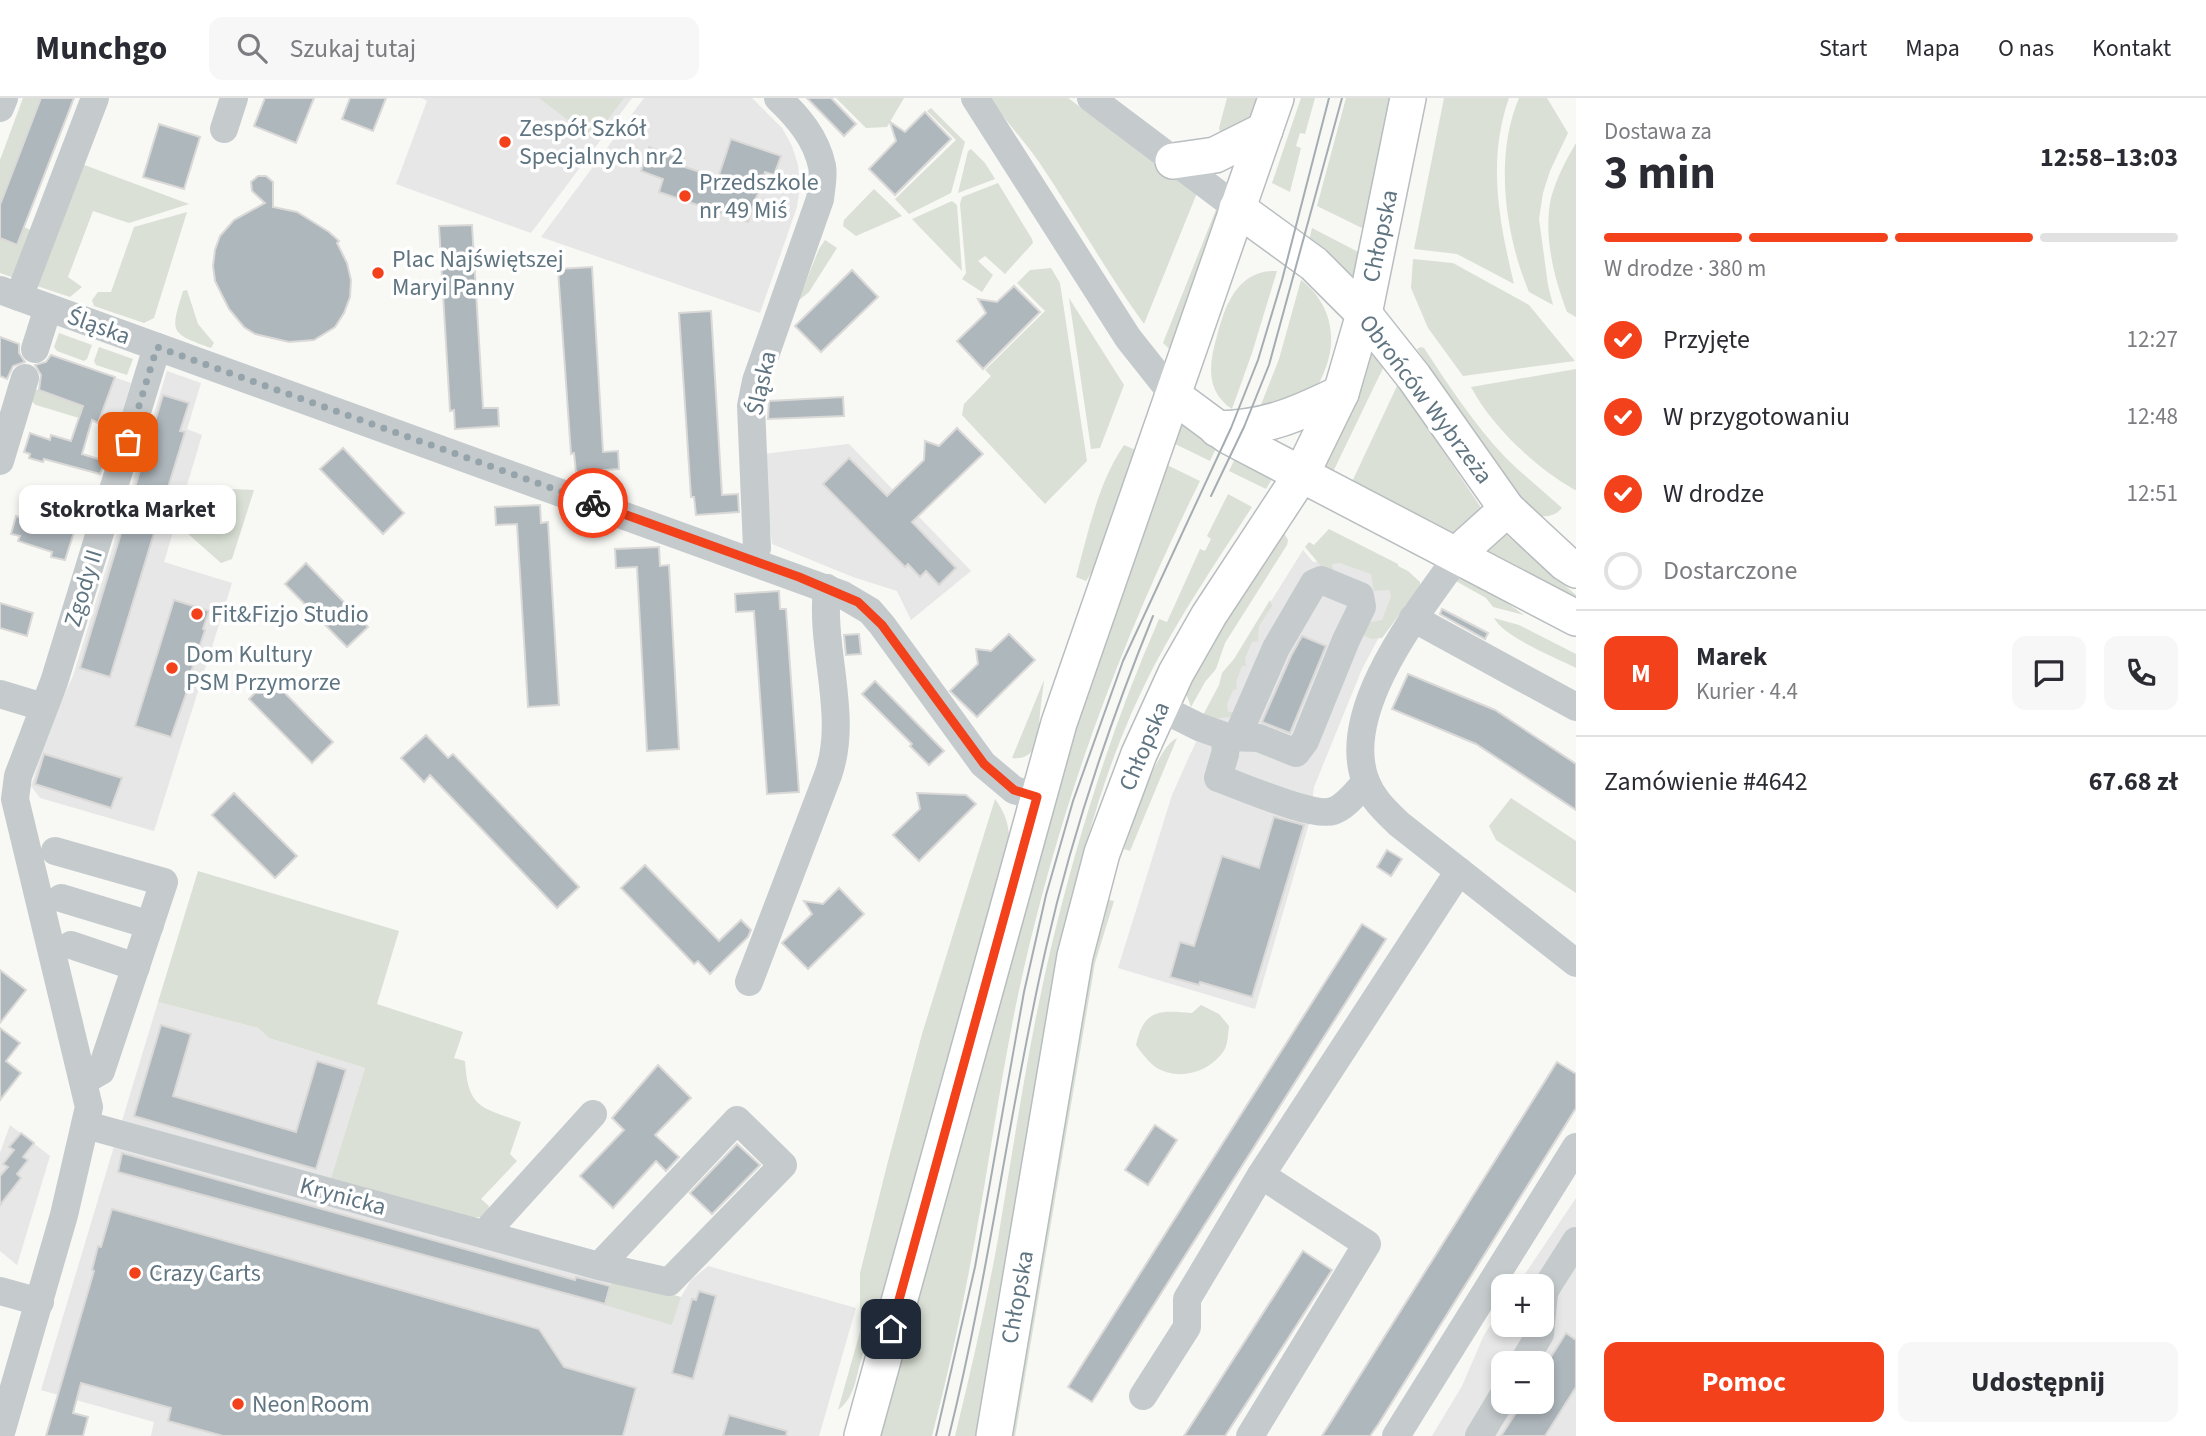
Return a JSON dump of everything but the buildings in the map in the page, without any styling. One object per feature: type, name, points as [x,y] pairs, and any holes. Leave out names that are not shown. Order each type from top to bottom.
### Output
[{"type":"main road","points":[[862,1436],[1037,797],[1081,656],[1276,98]]},
{"type":"main road","name":"Chłopska","points":[[994,1436],[1083,923],[1112,822],[1159,707],[1209,615],[1301,475],[1341,393],[1364,314],[1408,98]]},
{"type":"main road","points":[[1173,161],[1215,155],[1265,130]]},
{"type":"main road","name":"Obrońców Wybrzeża","points":[[1237,208],[1314,264],[1364,314],[1414,377],[1507,509],[1576,570]]},
{"type":"main road","points":[[1217,429],[1244,427],[1289,418],[1341,393]]},
{"type":"main road","points":[[1174,396],[1217,429],[1576,618]]},
{"type":"main road","points":[[1458,556],[1507,509]]},
{"type":"street","points":[[0,108],[4,98]]},
{"type":"street","points":[[10,294],[94,98]]},
{"type":"street","points":[[225,129],[234,98]]},
{"type":"street","name":"Śląska","points":[[752,560],[757,548],[751,406],[820,199],[822,168],[806,129],[778,98]]},
{"type":"street","points":[[975,98],[1128,338],[1174,396]]},
{"type":"street","points":[[1091,98],[1237,208]]},
{"type":"street","name":"Śląska","points":[[10,294],[752,560],[858,602],[870,611],[900,648],[984,764],[1014,790],[1037,797]]},
{"type":"street","points":[[35,349],[48,308]]},
{"type":"street","name":"Zgody II","points":[[43,707],[54,682],[157,347]]},
{"type":"street","points":[[0,461],[24,381]]},
{"type":"street","points":[[1458,556],[1413,618],[1389,658],[1369,702],[1362,735],[1361,757],[1366,782],[1377,801],[1399,824],[1576,963]]},
{"type":"street","points":[[1159,707],[1199,727],[1232,737],[1259,738],[1296,753],[1305,741],[1362,607],[1363,601],[1355,593],[1329,582],[1317,581],[1276,648],[1232,737],[1218,778],[1305,809],[1321,812],[1335,811],[1366,782]]},
{"type":"street","points":[[749,982],[835,751],[835,718],[825,607],[827,588]]},
{"type":"street","points":[[1413,618],[1576,707]]},
{"type":"street","points":[[1346,640],[1389,658]]},
{"type":"street","points":[[0,694],[43,707],[19,776],[15,799],[89,1107],[40,1301],[1,1436]]},
{"type":"street","points":[[55,851],[164,882],[101,1071],[84,1081]]},
{"type":"street","points":[[1143,1396],[1187,1327],[1187,1298],[1261,1175],[1459,871]]},
{"type":"street","points":[[61,898],[150,925]]},
{"type":"street","points":[[71,945],[136,967]]},
{"type":"street","points":[[484,1234],[593,1115]]},
{"type":"street","name":"Krynicka","points":[[86,1125],[599,1266],[669,1282],[783,1165],[737,1120],[599,1266]]},
{"type":"street","points":[[1396,1436],[1572,1162]]},
{"type":"street","points":[[1250,1436],[1367,1244],[1261,1175]]},
{"type":"street","points":[[1530,1351],[1540,1334],[1544,1293],[1576,1241]]},
{"type":"street","points":[[0,1291],[40,1301]]},
{"type":"street","points":[[1479,1436],[1492,1414]]},
{"type":"shaded area","points":[[23,98],[41,98],[0,205],[0,160]]},
{"type":"shaded area","name":"Zespół Szkół Specjalnych nr 2","points":[[422,98],[632,98],[531,233],[396,184],[427,101]]},
{"type":"shaded area","points":[[539,98],[624,98],[593,139]]},
{"type":"shaded area","name":"Przedszkole nr 49 Miś","points":[[644,98],[752,98],[782,128],[792,146],[798,165],[800,186],[797,207],[760,313],[541,237]]},
{"type":"shaded area","points":[[836,98],[904,98],[887,127],[866,128]]},
{"type":"shaded area","points":[[990,98],[1068,98],[1197,193],[1144,324],[1039,162]]},
{"type":"shaded area","points":[[1227,98],[1263,98],[1255,117],[1221,135],[1219,128]]},
{"type":"shaded area","points":[[1301,98],[1315,98],[1305,134],[1300,133],[1296,146],[1301,148],[1290,192],[1272,183]]},
{"type":"shaded area","points":[[1346,98],[1394,98],[1368,231],[1317,206]]},
{"type":"shaded area","points":[[1444,98],[1509,98],[1502,121],[1497,168],[1500,214],[1514,284],[1457,254],[1414,249]]},
{"type":"shaded area","points":[[1519,98],[1547,98],[1568,133],[1550,171],[1539,219],[1553,305],[1529,292],[1509,221],[1505,170],[1507,145]]},
{"type":"shaded area","points":[[931,108],[965,142],[951,193],[909,214],[895,199],[956,140],[927,111]]},
{"type":"shaded area","points":[[1576,143],[1576,317],[1567,312],[1558,285],[1548,227],[1553,191]]},
{"type":"shaded area","points":[[971,149],[985,163],[995,179],[958,193],[968,151]]},
{"type":"shaded area","points":[[79,163],[189,204],[129,223],[93,211],[68,277],[82,287],[70,297],[34,285]]},
{"type":"shaded area","points":[[998,183],[1033,243],[1005,274],[985,256],[978,261],[993,275],[982,292],[962,279],[966,273],[960,204],[962,197]]},
{"type":"shaded area","points":[[874,189],[902,216],[856,236],[843,226],[844,220]]},
{"type":"shaded area","points":[[952,201],[957,205],[962,271],[912,219]]},
{"type":"shaded area","points":[[1217,207],[1224,213],[1174,353],[1163,343]]},
{"type":"shaded area","points":[[187,212],[154,318],[144,323],[94,306],[92,300],[98,292],[111,292],[134,227]]},
{"type":"shaded area","points":[[24,227],[35,232],[17,279],[0,273],[0,238],[17,245]]},
{"type":"shaded area","points":[[1312,228],[1366,256],[1360,288],[1308,245]]},
{"type":"shaded area","points":[[825,240],[837,248],[809,292],[798,301],[819,249]]},
{"type":"shaded area","points":[[1413,259],[1453,263],[1529,305],[1575,361],[1463,376],[1428,328],[1411,288]]},
{"type":"shaded area","points":[[1051,268],[1060,283],[1087,461],[1045,504],[962,415],[964,404],[991,376],[985,370],[1045,311],[1017,283],[1030,270]]},
{"type":"shaded area","points":[[1277,271],[1232,409],[1217,394],[1211,376],[1212,356],[1220,324],[1229,301],[1243,283],[1252,276]]},
{"type":"shaded area","points":[[1301,280],[1311,288],[1324,308],[1331,331],[1330,355],[1319,383],[1312,391],[1257,415],[1279,359]]},
{"type":"shaded area","points":[[187,290],[198,324],[214,343],[211,348],[187,339],[177,330],[176,316],[183,291]]},
{"type":"shaded area","points":[[1069,298],[1124,385],[1100,448],[1091,449]]},
{"type":"shaded area","points":[[59,333],[92,345],[87,359],[84,361],[57,351],[54,347]]},
{"type":"shaded area","points":[[99,347],[133,359],[127,375],[96,365],[94,361]]},
{"type":"shaded area","points":[[1421,347],[1494,444],[1562,508],[1559,511],[1551,515],[1537,516],[1503,477],[1417,349]]},
{"type":"shaded area","points":[[1371,348],[1385,364],[1331,476],[1319,470]]},
{"type":"shaded area","points":[[1576,369],[1575,490],[1546,471],[1516,445],[1490,417],[1471,387]]},
{"type":"shaded area","points":[[96,371],[131,383],[117,429],[80,416]]},
{"type":"shaded area","points":[[167,371],[201,383],[187,429],[202,435],[164,562],[232,583],[154,831],[40,798],[31,786],[50,725],[73,676]]},
{"type":"shaded area","points":[[1398,384],[1482,509],[1457,538],[1350,486]]},
{"type":"shaded area","points":[[30,387],[43,392],[69,393],[66,400],[83,406],[79,418],[36,405],[30,400]]},
{"type":"shaded area","points":[[1178,416],[1218,444],[1210,461],[1169,441]]},
{"type":"shaded area","points":[[849,444],[971,571],[911,620],[897,591],[853,577],[772,544],[763,454]]},
{"type":"shaded area","points":[[1124,445],[1138,451],[1099,561],[1086,581],[1076,577],[1090,526],[1107,475]]},
{"type":"shaded area","points":[[1237,454],[1275,474],[1266,489],[1229,471]]},
{"type":"shaded area","points":[[1161,462],[1200,481],[1120,660],[1097,719],[1057,841],[1016,1006],[965,1292],[932,1436],[873,1436],[1049,798]]},
{"type":"shaded area","points":[[188,487],[254,490],[232,559],[221,563],[177,524]]},
{"type":"shaded area","points":[[1228,494],[1252,507],[1189,605],[1154,666],[1125,728],[1092,825],[1068,925],[981,1436],[955,1436],[993,1264],[1042,987],[1084,825],[1111,741],[1159,619],[1167,622],[1200,549],[1205,551],[1211,539],[1207,536]]},
{"type":"shaded area","points":[[1329,529],[1398,564],[1420,582],[1420,587],[1382,638],[1371,639],[1363,635],[1366,623],[1382,620],[1391,597],[1390,590],[1374,591],[1371,574],[1340,563],[1332,564],[1334,576],[1327,573],[1305,547],[1309,542],[1314,545]]},
{"type":"shaded area","points":[[1284,533],[1288,540],[1287,545],[1225,643],[1216,669],[1191,707],[1184,688]]},
{"type":"shaded area","points":[[1504,533],[1576,595],[1576,604],[1479,549]]},
{"type":"shaded area","points":[[1303,550],[1313,562],[1342,559],[1393,578],[1395,597],[1362,669],[1314,787],[1310,820],[1255,1009],[1118,968],[1172,795],[1235,659]]},
{"type":"shaded area","points":[[1464,576],[1475,580],[1524,615],[1493,607],[1486,598],[1454,580]]},
{"type":"shaded area","points":[[1270,600],[1272,606],[1259,626],[1258,641],[1252,642],[1245,658],[1246,666],[1242,666],[1236,682],[1237,689],[1233,690],[1227,704],[1228,712],[1238,712],[1236,716],[1213,719],[1202,717],[1219,685],[1222,673],[1234,659]]},
{"type":"shaded area","points":[[1494,618],[1519,625],[1576,654],[1576,668],[1519,640]]},
{"type":"shaded area","points":[[1044,680],[1036,744],[1028,755],[1012,758]]},
{"type":"shaded area","points":[[1177,738],[1130,851],[1124,849],[1153,771],[1169,745]]},
{"type":"shaded area","points":[[1511,798],[1576,841],[1576,893],[1496,840],[1489,826]]},
{"type":"shaded area","points":[[995,799],[1006,821],[1009,846],[873,1336],[863,1354],[851,1394],[838,1410],[860,1332],[860,1273],[887,1165],[922,1034]]},
{"type":"shaded area","points":[[198,871],[399,931],[377,1004],[463,1032],[454,1058],[465,1061],[473,1097],[479,1104],[495,1113],[521,1122],[510,1154],[517,1161],[481,1199],[489,1206],[487,1216],[474,1218],[331,1178],[365,1068],[269,1038],[258,1028],[158,1002]]},
{"type":"shaded area","points":[[1109,900],[1114,901],[1095,963],[1015,1436],[1004,1436],[1086,963],[1100,932]]},
{"type":"shaded area","points":[[158,1002],[258,1028],[269,1038],[365,1068],[331,1178],[122,1121]]},
{"type":"shaded area","points":[[1201,1005],[1219,1014],[1229,1026],[1223,1052],[1209,1065],[1192,1073],[1172,1074],[1154,1066],[1136,1045],[1143,1024],[1155,1014],[1192,1013]]},
{"type":"shaded area","points":[[10,1125],[50,1156],[17,1265],[0,1251],[0,1153]]},
{"type":"shaded area","points":[[115,1143],[614,1276],[672,1325],[681,1297],[691,1280],[708,1266],[856,1308],[819,1436],[151,1436],[154,1422],[41,1390]]},
{"type":"shaded area","points":[[1576,1198],[1576,1436],[1432,1436],[1462,1386],[1491,1325],[1491,1337],[1554,1337],[1554,1274],[1525,1274]]},
{"type":"shaded area","points":[[613,1278],[681,1297],[672,1325],[605,1305]]},
{"type":"tram line","points":[[936,1436],[975,1267],[1024,992],[1046,895],[1073,801],[1123,661],[1231,428],[1258,360],[1282,280],[1329,98]]},
{"type":"tram line","points":[[1211,496],[1244,427],[1269,365],[1342,98]]},
{"type":"tram line","points":[[949,1436],[976,1315],[1021,1070],[1056,905],[1093,780],[1121,697],[1153,616]]},
{"type":"way so far","points":[[128,442],[157,347],[593,503]]},
{"type":"place","name":"Zespół Szkół Specjalnych nr 2","points":[[505,142]]},
{"type":"place","name":"Przedszkole nr 49 Miś","points":[[685,196]]},
{"type":"place","name":"Plac Najświętszej Maryi Panny","points":[[378,273]]},
{"type":"place","name":"Stokrotka Market","points":[[128,442]]},
{"type":"place","name":"Fit&Fizjo Studio","points":[[197,614]]},
{"type":"place","name":"Dom Kultury PSM Przymorze","points":[[172,668]]},
{"type":"place","name":"Crazy Carts","points":[[135,1273]]},
{"type":"place","name":"Neon Room","points":[[238,1404]]},
{"type":"route","points":[[593,503],[799,577],[858,602],[870,611],[900,648],[984,764],[1014,790],[1037,797],[891,1329]]}]
